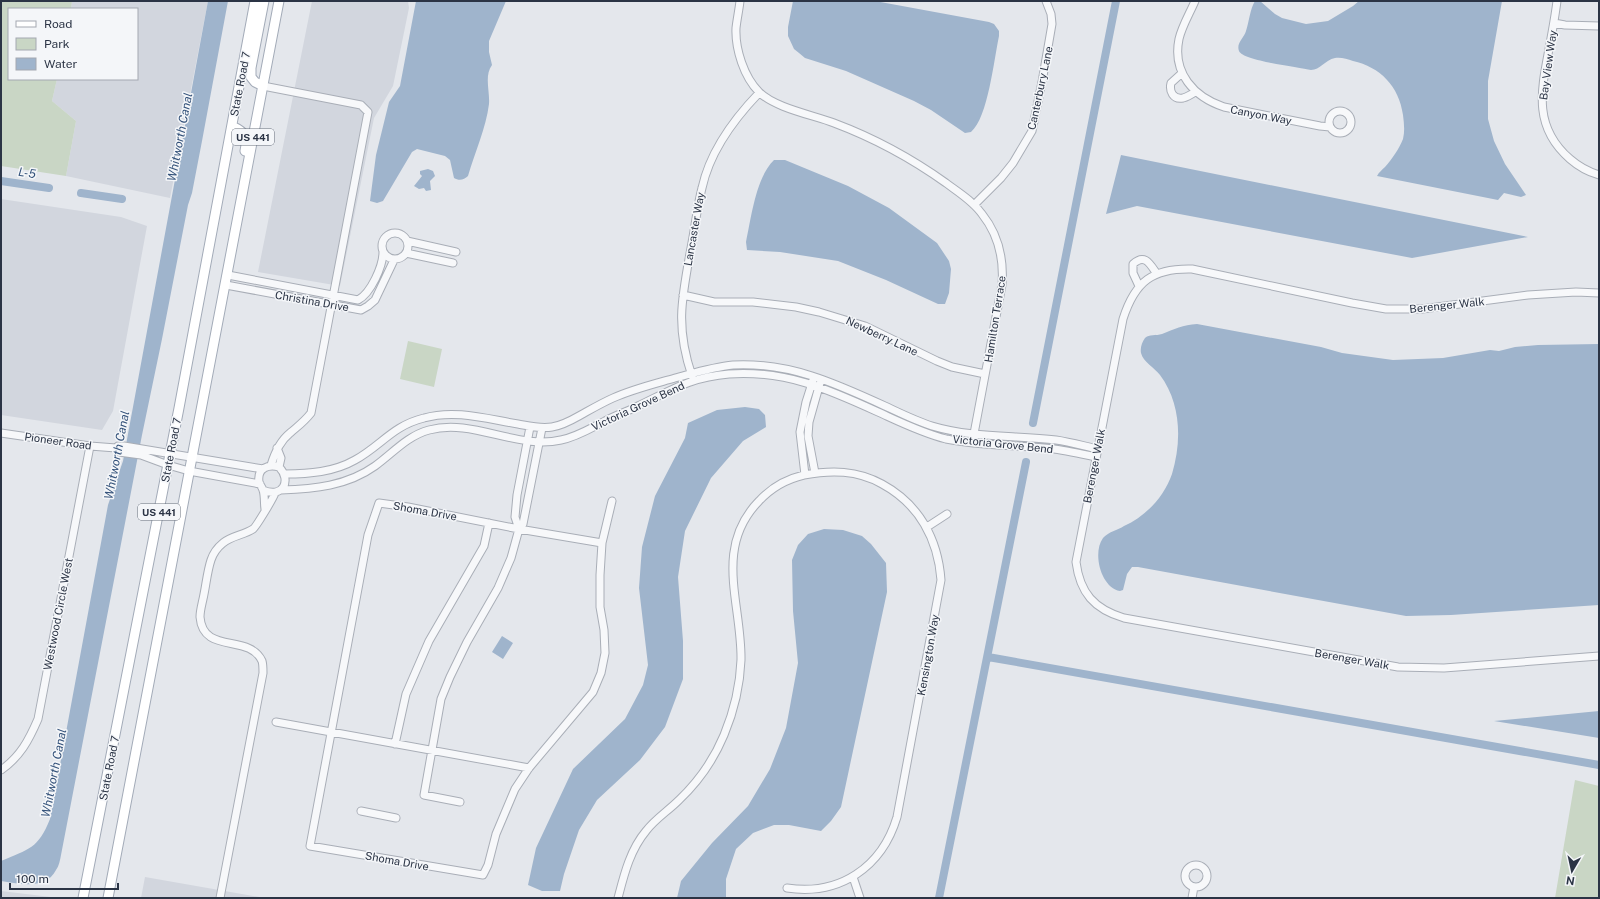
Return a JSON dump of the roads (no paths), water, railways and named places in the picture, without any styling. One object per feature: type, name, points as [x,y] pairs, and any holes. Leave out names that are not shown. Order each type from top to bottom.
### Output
[{"type":"main road","name":"State Road 7","points":[[83,898],[168,466],[255,1]]},
{"type":"main road","points":[[263,86],[255,82],[251,77],[251,68],[264,1]]},
{"type":"main road","name":"State Road 7","points":[[108,898],[189,471],[228,275],[279,1]]},
{"type":"main road","points":[[232,126],[241,130],[247,142],[243,166],[244,188]]},
{"type":"street","points":[[740,1],[736,28],[738,51],[746,73],[759,93]]},
{"type":"street","name":"Canterbury Lane","points":[[974,204],[988,192],[1009,168],[1023,148],[1032,131],[1051,33],[1051,14],[1046,1]]},
{"type":"street","name":"Canyon Way","points":[[1195,1],[1179,39],[1179,60],[1182,73],[1188,84],[1195,92],[1212,103],[1224,107],[1330,127]]},
{"type":"street","name":"Bay View Way","points":[[1557,1],[1541,101],[1547,126],[1552,137],[1565,154],[1576,164],[1599,175]]},
{"type":"street","points":[[1554,23],[1564,25],[1599,26]]},
{"type":"street","points":[[1182,73],[1171,83],[1170,91],[1176,97],[1184,98],[1195,92]]},
{"type":"street","points":[[263,86],[362,105],[368,112],[310,413],[303,423],[289,433],[277,448],[271,465]]},
{"type":"street","name":"Hamilton Terrace","points":[[759,93],[783,106],[834,123],[884,145],[930,172],[974,204],[982,214],[995,236],[1003,272],[1002,285],[972,443]]},
{"type":"street","name":"Lancaster Way","points":[[692,377],[682,337],[682,295],[702,187],[708,169],[724,136],[742,111],[759,93]]},
{"type":"street","points":[[393,232],[399,232],[407,241],[406,253],[403,257],[394,260],[389,259],[383,252],[383,239],[393,232]]},
{"type":"street","points":[[407,241],[456,252]]},
{"type":"street","name":"Christina Drive","points":[[228,275],[358,300],[368,293],[381,264],[383,252]]},
{"type":"street","points":[[406,253],[453,263]]},
{"type":"street","points":[[1139,286],[1132,269],[1133,264],[1138,260],[1143,259],[1148,262],[1157,274]]},
{"type":"street","name":"Christina Drive","points":[[226,285],[360,310],[375,300],[394,260]]},
{"type":"street","name":"Berenger Walk","points":[[1599,293],[1576,292],[1528,295],[1422,309],[1386,309],[1192,270],[1175,269],[1157,274],[1147,279],[1139,286],[1128,302],[1123,319],[1076,562],[1080,582],[1094,603],[1113,614],[1124,618],[1398,667],[1444,668],[1599,656]]},
{"type":"street","name":"Newberry Lane","points":[[682,295],[714,302],[759,302],[819,312],[865,326],[936,362],[985,374]]},
{"type":"street","name":"Victoria Grove Bend","points":[[278,491],[320,487],[348,480],[377,465],[399,445],[429,430],[450,427],[528,440],[561,440],[574,436],[640,405],[707,369],[734,365],[772,366],[797,370],[818,377],[930,426],[973,435],[1056,440],[1098,449]]},
{"type":"street","name":"Victoria Grove Bend","points":[[284,474],[316,472],[347,464],[403,425],[427,417],[452,414],[466,415],[542,428],[562,425],[572,421],[596,407],[640,387],[692,377],[729,374],[750,374],[788,378],[815,385],[835,392],[915,429],[946,438],[972,443],[1054,449],[1096,457]]},
{"type":"street","points":[[805,475],[800,432],[806,402],[818,377]]},
{"type":"street","points":[[815,385],[808,436],[816,473]]},
{"type":"street","points":[[519,529],[515,520],[517,495],[530,427]]},
{"type":"street","points":[[460,802],[424,795],[441,699],[467,642],[498,588],[512,558],[519,529],[523,524],[542,428]]},
{"type":"street","name":"Pioneer Road","points":[[1,433],[90,446],[120,448],[141,452],[170,453]]},
{"type":"street","name":"Westwood Circle West","points":[[1,770],[21,752],[38,719],[90,446]]},
{"type":"street","points":[[277,448],[281,458],[279,467]]},
{"type":"street","name":"Pioneer Road","points":[[141,452],[168,466]]},
{"type":"street","points":[[170,453],[263,469],[271,465],[279,467],[284,474],[284,484],[265,509],[260,522],[253,529],[224,542],[218,547],[211,559],[200,616],[206,634],[216,640],[244,646],[255,653],[262,661],[263,673],[220,898]]},
{"type":"street","points":[[168,466],[261,487],[271,494],[278,491]]},
{"type":"street","points":[[263,469],[259,477],[265,509]]},
{"type":"street","name":"Kensington Way","points":[[618,898],[632,854],[638,842],[654,822],[679,800],[704,771],[723,737],[730,719],[739,681],[741,662],[740,642],[734,604],[732,565],[736,539],[741,527],[755,506],[764,496],[785,482],[805,475],[830,471],[850,473],[877,481],[900,495],[919,515],[927,527],[937,552],[941,580],[897,817],[888,841],[873,861],[853,877],[842,882],[819,888],[807,890],[787,888]]},
{"type":"street","name":"Shoma Drive","points":[[602,543],[379,503],[368,534],[355,613],[330,732],[310,846],[483,875],[488,865],[496,834],[514,789],[529,768],[593,692],[602,673],[605,653],[604,630],[600,607],[600,574],[602,543],[612,501]]},
{"type":"street","points":[[927,527],[947,514]]},
{"type":"street","points":[[395,744],[406,694],[426,647],[484,546],[489,523]]},
{"type":"street","points":[[276,722],[529,768]]},
{"type":"street","points":[[361,811],[396,818]]},
{"type":"street","points":[[853,877],[860,898]]},
{"type":"street","points":[[1192,898],[1194,887]]},
{"type":"water","points":[[208,1],[228,1],[192,193],[188,205],[142,435],[60,861],[52,876],[46,881],[24,884],[1,881],[1,861],[32,847],[41,837],[50,819],[108,505],[123,461]]},
{"type":"water","points":[[416,1],[506,1],[489,41],[489,52],[492,65],[488,74],[488,113],[468,176],[460,180],[454,178],[450,160],[445,156],[417,149],[412,152],[383,201],[377,203],[370,201],[376,155],[389,102],[400,86]]},
{"type":"water","points":[[793,1],[875,1],[994,24],[999,31],[999,36],[990,87],[977,125],[971,132],[965,133],[931,110],[914,101],[846,71],[805,58],[794,49],[788,36],[788,27]]},
{"type":"water","points":[[1255,1],[1260,1],[1282,18],[1306,24],[1328,21],[1359,1],[1502,1],[1488,81],[1488,119],[1494,141],[1505,164],[1526,195],[1521,197],[1504,193],[1498,200],[1377,176],[1395,154],[1404,136],[1404,121],[1401,105],[1393,87],[1387,79],[1372,68],[1344,58],[1331,59],[1314,70],[1311,70],[1260,61],[1243,55],[1238,48],[1239,43],[1245,34]]},
{"type":"water","points":[[1121,155],[1528,237],[1412,258],[1137,206],[1106,214]]},
{"type":"water","points":[[774,160],[785,160],[848,186],[889,208],[937,243],[949,261],[951,269],[949,293],[945,304],[938,304],[886,280],[838,261],[780,252],[747,250],[746,242],[755,199],[763,177],[768,167]]},
{"type":"water","points":[[428,169],[433,171],[435,176],[430,181],[431,190],[426,191],[424,188],[419,189],[414,186],[422,176],[420,171]]},
{"type":"water","points":[[1197,324],[1321,347],[1342,353],[1393,360],[1443,358],[1490,350],[1499,351],[1515,347],[1538,345],[1599,344],[1599,605],[1451,615],[1406,616],[1138,567],[1132,567],[1127,574],[1123,590],[1120,591],[1113,588],[1103,577],[1100,569],[1098,552],[1100,544],[1105,536],[1140,517],[1159,498],[1172,474],[1177,449],[1178,423],[1176,410],[1167,386],[1160,375],[1142,356],[1141,351],[1143,341],[1148,336],[1160,335],[1183,326]]},
{"type":"water","points":[[745,407],[759,409],[765,415],[766,427],[743,441],[711,478],[685,531],[678,577],[683,641],[683,679],[665,727],[640,760],[597,800],[579,830],[564,874],[560,891],[542,891],[528,885],[536,848],[573,769],[625,719],[643,685],[648,665],[639,588],[642,547],[655,496],[685,438],[688,423],[717,410]]},
{"type":"water","points":[[824,529],[843,530],[862,536],[871,544],[886,563],[887,592],[841,807],[831,821],[821,831],[789,825],[774,825],[753,833],[736,849],[726,879],[726,898],[677,898],[681,881],[712,843],[748,806],[770,769],[786,728],[798,663],[793,611],[792,560],[798,545],[808,534]]},
{"type":"water","points":[[502,636],[513,643],[503,659],[492,652]]},
{"type":"water","points":[[1599,711],[1599,738],[1494,721]]},
{"type":"waterway","points":[[1033,423],[1116,1]]},
{"type":"waterway","name":"L-5","points":[[1,181],[49,188]]},
{"type":"waterway","name":"L-5","points":[[81,193],[122,199]]},
{"type":"waterway","points":[[939,898],[1026,462]]},
{"type":"waterway","points":[[988,657],[1599,765]]},
{"type":"water label","name":"Whitworth Canal","points":[[180,137]]},
{"type":"water label","name":"Whitworth Canal","points":[[117,455]]},
{"type":"water label","name":"Whitworth Canal","points":[[54,773]]}]
